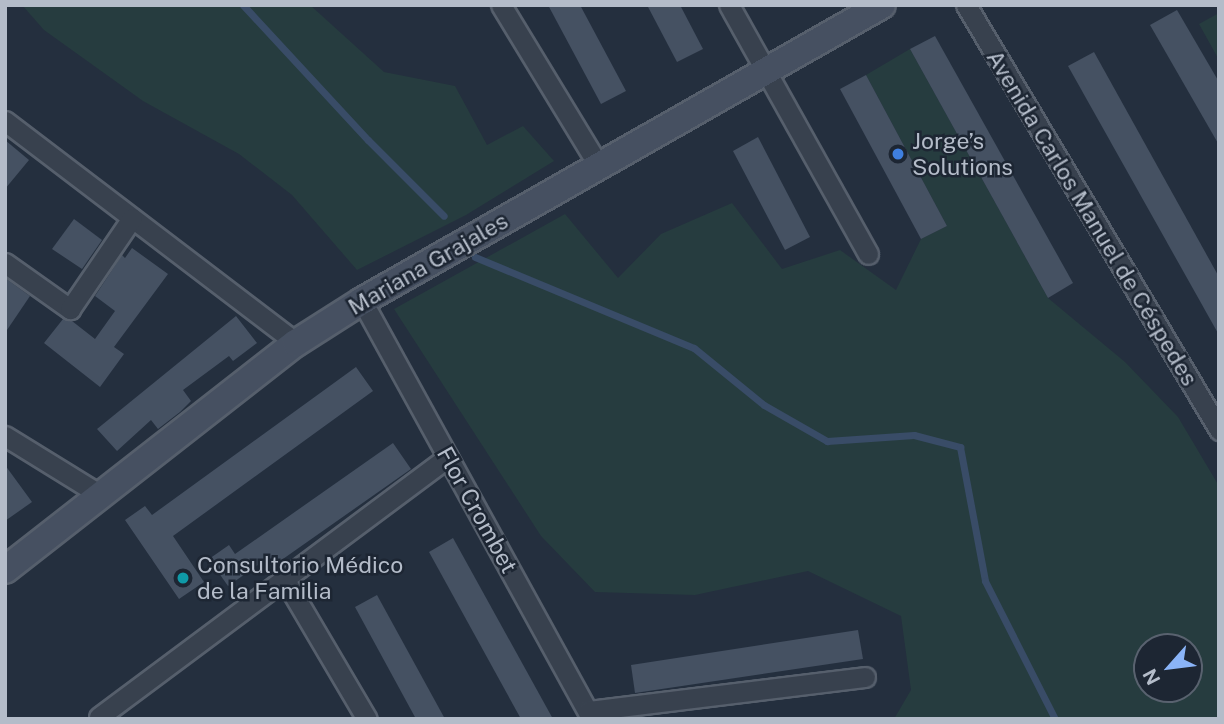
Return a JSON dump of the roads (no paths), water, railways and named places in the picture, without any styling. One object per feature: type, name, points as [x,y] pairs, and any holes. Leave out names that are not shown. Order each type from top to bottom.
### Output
[{"type":"street","points":[[501,5],[599,166]]},
{"type":"street","points":[[729,5],[868,254]]},
{"type":"street","name":"Mariana Grajales","points":[[5,570],[296,344],[362,300],[882,5]]},
{"type":"street","name":"Avenida Carlos Manuel de Céspedes","points":[[966,5],[1219,430]]},
{"type":"street","points":[[5,121],[296,344]]},
{"type":"street","points":[[5,263],[70,309],[132,218]]},
{"type":"street","name":"Flor Crombet","points":[[362,300],[590,715]]},
{"type":"street","points":[[5,436],[102,496]]},
{"type":"street","points":[[99,717],[448,457]]},
{"type":"street","points":[[285,580],[367,719]]},
{"type":"street","points":[[590,715],[865,677]]},
{"type":"waterway","points":[[243,5],[368,140],[444,216]]},
{"type":"waterway","points":[[475,257],[694,348],[764,405],[827,441],[914,435],[960,447],[985,581],[1055,719]]},
{"type":"place","name":"Jorge’s Solutions","points":[[898,154]]},
{"type":"place","name":"Consultorio Médico de la Familia","points":[[183,578]]}]
